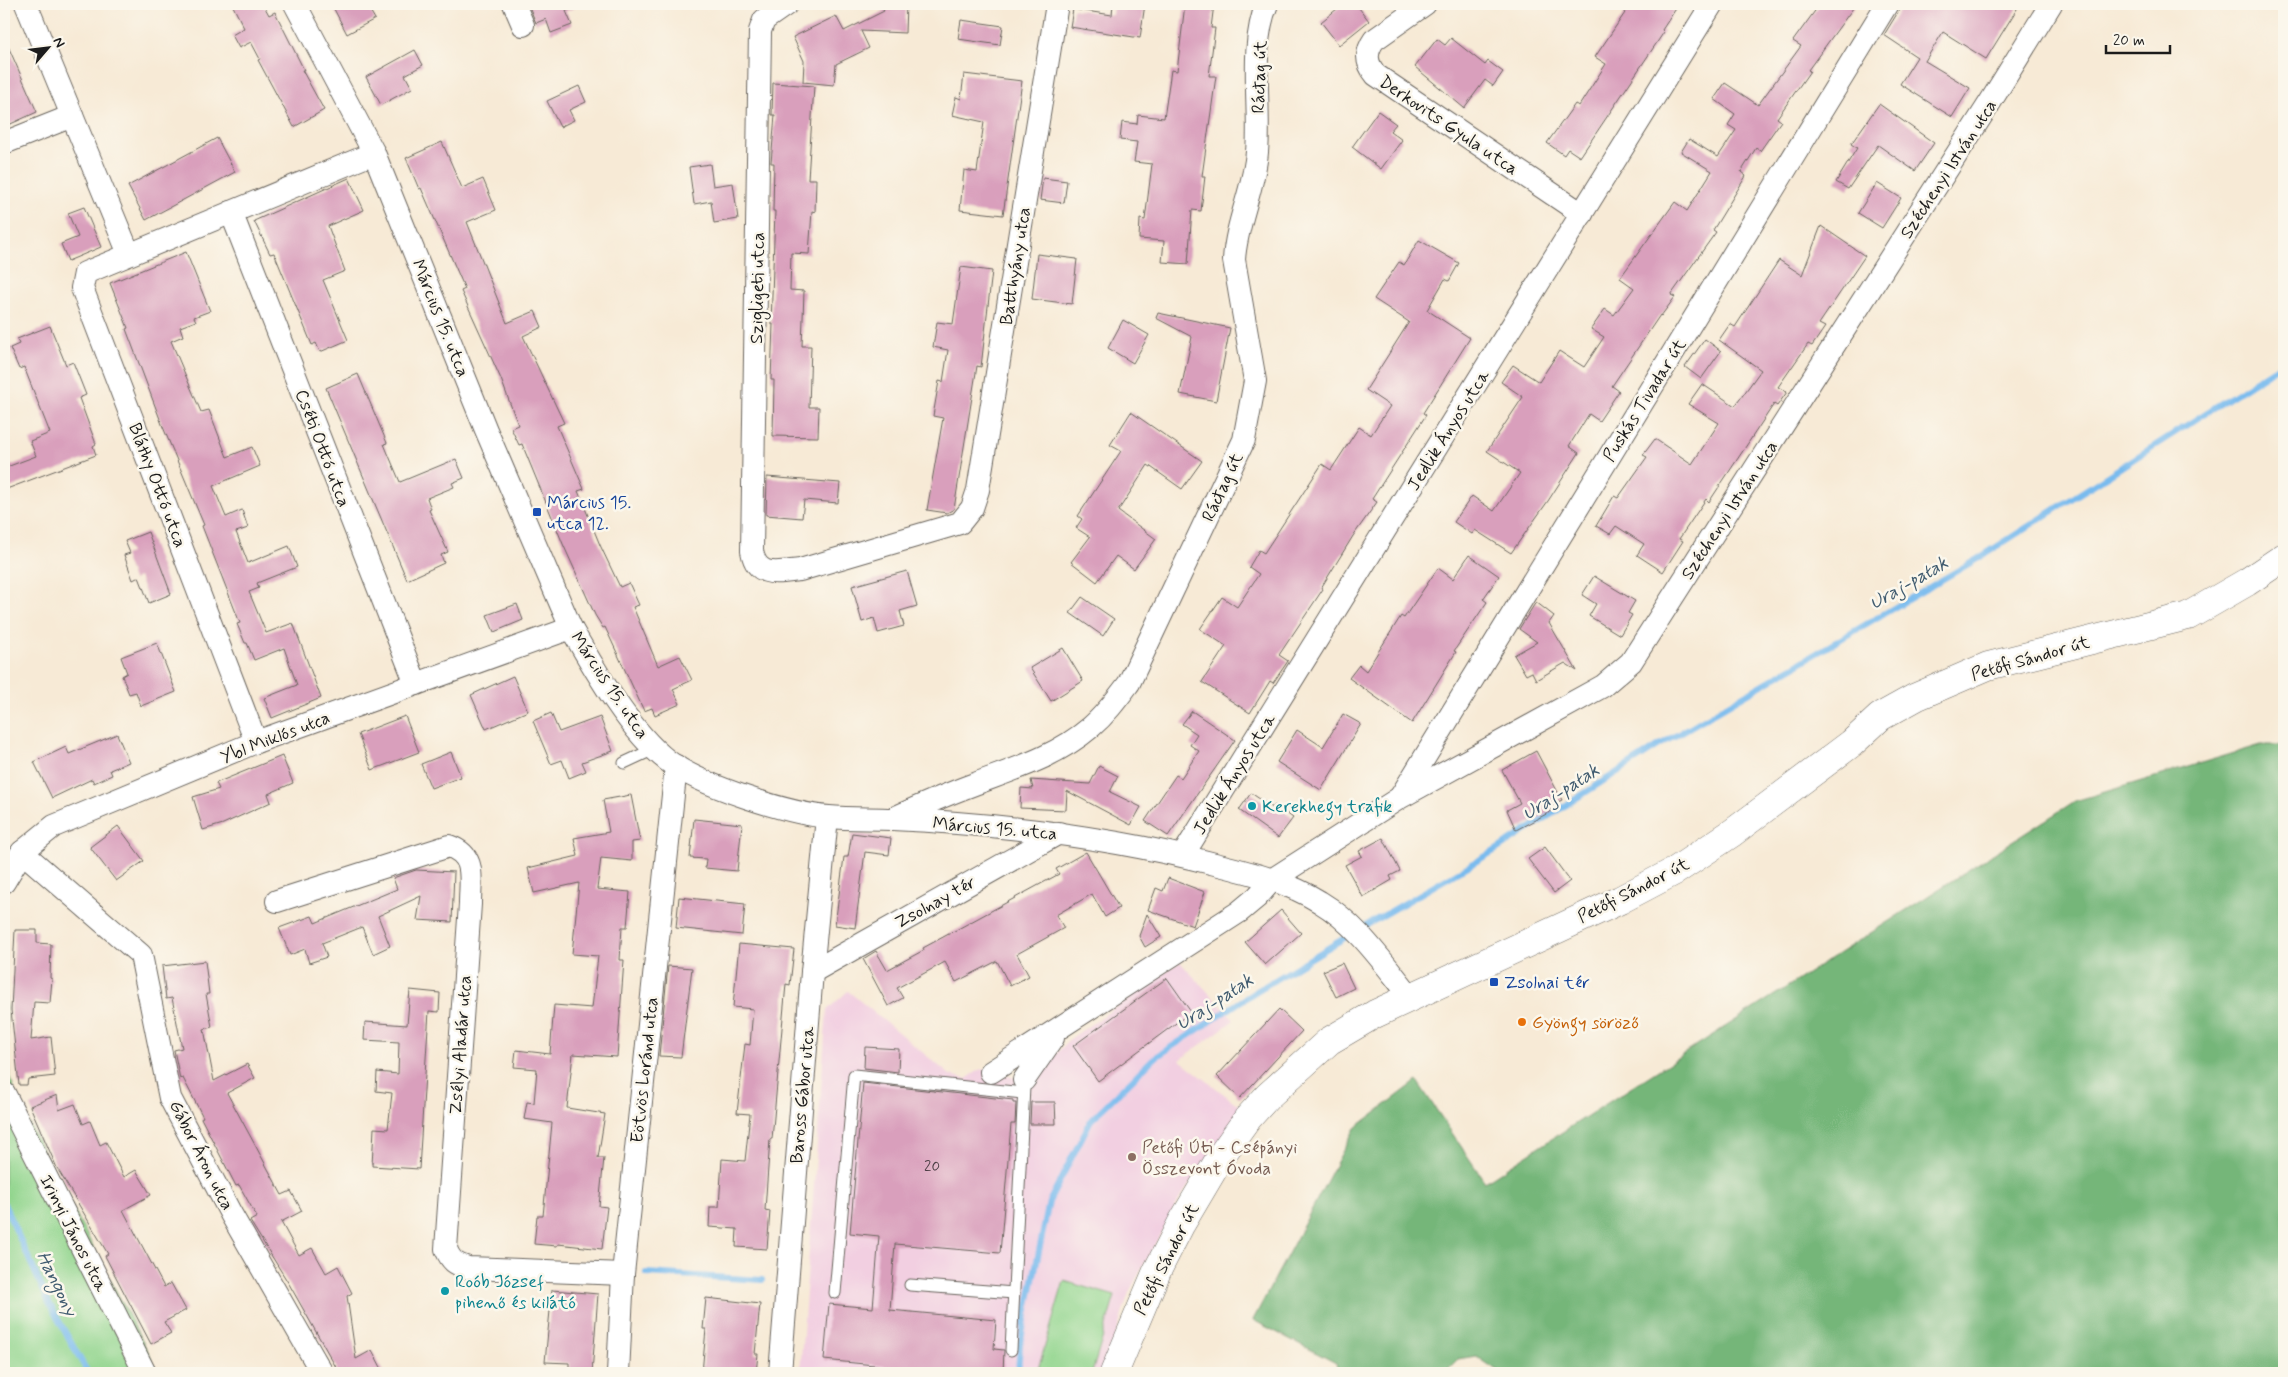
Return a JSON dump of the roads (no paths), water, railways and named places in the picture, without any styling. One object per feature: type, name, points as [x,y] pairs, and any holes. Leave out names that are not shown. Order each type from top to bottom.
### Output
[{"type":"street","points":[[26,4],[129,254],[374,152]]},
{"type":"street","name":"Március 15. utca","points":[[295,4],[374,152],[486,430],[571,628],[585,654],[629,719],[654,749],[676,766],[715,785],[787,809],[827,817],[893,819],[1059,833],[1183,855],[1273,879],[1320,901],[1346,922],[1411,996]]},
{"type":"street","points":[[514,4],[522,25]]},
{"type":"street","name":"Szigligeti utca","points":[[787,4],[764,20],[760,31],[752,551],[754,562],[761,569],[773,572],[800,570],[960,524]]},
{"type":"street","name":"Batthyány utca","points":[[960,524],[972,508],[978,490],[1057,4]]},
{"type":"street","name":"Ráctag út","points":[[893,819],[932,800],[1041,759],[1065,746],[1091,727],[1110,708],[1129,683],[1244,440],[1255,381],[1234,260],[1235,240],[1250,193],[1257,153],[1259,38],[1267,4]]},
{"type":"street","name":"Derkovits Gyula utca","points":[[1425,4],[1374,40],[1369,47],[1367,56],[1370,68],[1376,76],[1582,214]]},
{"type":"street","name":"Jedlik Ányos utca","points":[[1183,855],[1712,4]]},
{"type":"street","name":"Puskás Tivadar út","points":[[1401,797],[1887,4]]},
{"type":"street","name":"Széchenyi István utca","points":[[991,1072],[1239,912],[1257,897],[1273,879],[1401,797],[1603,686],[1631,662],[1984,113],[2051,4]]},
{"type":"street","points":[[4,143],[72,116]]},
{"type":"street","name":"Cséti Ottó utca","points":[[231,212],[416,684]]},
{"type":"street","name":"Bláthy Ottó utca","points":[[129,254],[85,273],[82,288],[256,742]]},
{"type":"street","name":"Petőfi Sándor út","points":[[1114,1373],[1144,1299],[1181,1224],[1223,1153],[1248,1118],[1288,1075],[1329,1042],[1375,1014],[1411,996],[1620,900],[1675,871],[1732,833],[1852,743],[1880,717],[1916,697],[1988,666],[2188,616],[2247,582],[2284,557]]},
{"type":"street","name":"Ybl Miklós utca","points":[[4,882],[22,852],[54,826],[256,742],[571,628]]},
{"type":"street","name":"Eötvös Loránd utca","points":[[618,1373],[623,1274],[676,766]]},
{"type":"street","name":"Baross Gábor utca","points":[[780,1373],[812,972],[827,817]]},
{"type":"street","name":"Zsolnay tér","points":[[812,972],[1059,833]]},
{"type":"street","name":"Zsélyi Aladár utca","points":[[277,901],[449,846],[462,851],[468,860],[470,872],[470,904],[446,1249],[450,1258],[456,1264],[468,1268],[623,1274]]},
{"type":"street","name":"Gábor Áron utca","points":[[22,852],[141,955],[170,1098],[231,1214],[322,1373]]},
{"type":"street","points":[[1024,1087],[1061,1028]]},
{"type":"street","name":"Irinyi János utca","points":[[4,1092],[145,1373]]},
{"type":"lane","points":[[624,763],[654,749]]},
{"type":"lane","points":[[964,1087],[991,1072]]},
{"type":"lane","points":[[835,1293],[854,1075],[964,1087],[1024,1087],[1012,1350]]},
{"type":"lane","points":[[910,1285],[1014,1293]]},
{"type":"waterway","name":"Uraj-patak","points":[[1360,929],[1496,850],[1658,746],[1979,558],[2284,363]]},
{"type":"waterway","name":"Uraj-patak","points":[[1018,1373],[1020,1344],[1049,1202],[1091,1120],[1153,1059],[1255,992],[1351,934]]},
{"type":"waterway","name":"Hangony","points":[[4,1204],[49,1303],[88,1373]]},
{"type":"waterway","points":[[646,1273],[762,1280]]},
{"type":"place","name":"Március 15. utca 12.","points":[[537,512]]},
{"type":"place","name":"Kerekhegy trafik","points":[[1252,806]]},
{"type":"place","name":"Zsolnai tér","points":[[1494,982]]},
{"type":"place","name":"Gyöngy söröző","points":[[1522,1022]]},
{"type":"place","name":"Petőfi Úti - Csépányi Összevont Óvoda","points":[[1132,1157]]},
{"type":"place","name":"Roób József pihenő és kilátó","points":[[445,1291]]}]
